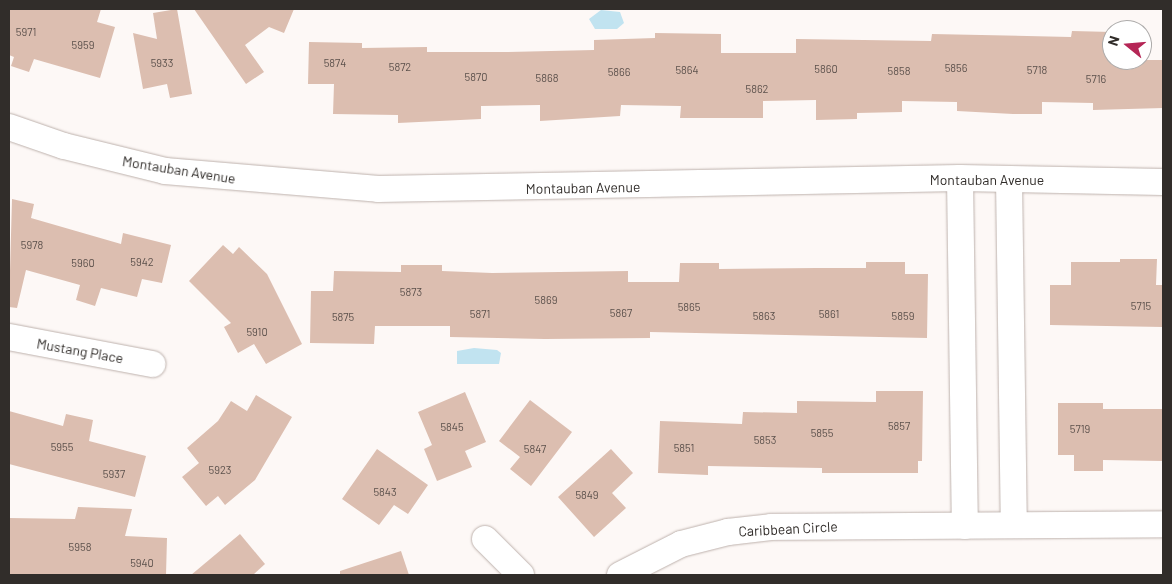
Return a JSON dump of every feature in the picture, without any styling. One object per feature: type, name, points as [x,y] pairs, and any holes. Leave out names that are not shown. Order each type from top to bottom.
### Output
[{"type":"street","name":"Montauban Avenue","points":[[9,127],[64,146],[165,171],[378,189],[960,178],[1163,182]]},
{"type":"street","points":[[960,178],[965,526]]},
{"type":"street","points":[[1009,179],[1014,525]]},
{"type":"street","name":"Mustang Place","points":[[9,337],[152,364]]},
{"type":"street","name":"Caribbean Circle","points":[[620,575],[681,544],[728,532],[771,527],[1163,524]]},
{"type":"street","points":[[485,539],[521,575]]},
{"type":"water","points":[[601,10],[620,12],[624,23],[617,29],[595,29],[589,19]]},
{"type":"water","points":[[474,348],[497,350],[501,353],[499,364],[457,364],[457,351]]},
{"type":"building","points":[[9,9],[101,9],[97,22],[115,27],[100,78],[34,59],[29,72],[11,66],[14,57],[9,55]]},
{"type":"building","points":[[177,9],[192,94],[170,98],[167,84],[143,89],[133,33],[157,39],[153,13]]},
{"type":"building","points":[[194,9],[294,9],[284,33],[269,27],[245,45],[264,72],[246,84]]},
{"type":"building","points":[[1072,31],[1102,32],[1102,70],[1152,70],[1152,60],[1163,60],[1163,108],[1093,110],[1093,103],[1042,102],[1042,114],[1013,114],[957,111],[957,102],[902,101],[902,112],[857,113],[857,119],[816,120],[816,100],[763,101],[763,118],[680,118],[681,106],[621,105],[620,116],[540,121],[540,105],[481,106],[481,119],[398,123],[398,115],[333,114],[334,84],[308,84],[309,42],[362,43],[362,48],[427,47],[427,52],[506,52],[594,50],[594,40],[655,38],[655,33],[721,34],[721,53],[796,53],[796,39],[931,41],[932,34],[1071,37]]},
{"type":"building","points":[[12,199],[34,204],[31,218],[121,244],[123,233],[171,245],[162,283],[142,279],[137,297],[101,288],[95,306],[76,300],[80,285],[26,270],[17,308],[9,307]]},
{"type":"building","points":[[223,245],[233,254],[239,247],[267,274],[302,344],[266,364],[254,344],[238,353],[224,327],[231,323],[189,281]]},
{"type":"building","points":[[1120,259],[1157,259],[1156,285],[1163,285],[1163,327],[1050,325],[1050,285],[1071,285],[1071,262],[1120,262]]},
{"type":"building","points":[[866,262],[905,262],[905,274],[928,274],[927,338],[650,332],[650,338],[545,339],[450,337],[450,326],[375,326],[374,344],[310,343],[311,291],[333,291],[334,271],[401,272],[401,265],[442,265],[442,271],[492,273],[628,271],[628,282],[679,282],[680,263],[719,263],[719,269],[866,268]]},
{"type":"building","points":[[876,391],[923,391],[922,461],[918,461],[918,473],[822,473],[822,468],[708,466],[708,475],[658,473],[660,421],[742,424],[743,412],[797,413],[797,401],[876,402]]},
{"type":"building","points":[[465,392],[486,442],[465,451],[472,467],[437,481],[424,449],[432,445],[418,412]]},
{"type":"building","points":[[256,395],[292,417],[255,480],[225,505],[218,496],[206,506],[182,477],[199,463],[187,448],[218,421],[231,401],[247,411]]},
{"type":"building","points":[[530,400],[572,432],[531,486],[510,469],[520,457],[499,441]]},
{"type":"building","points":[[1058,403],[1103,403],[1103,409],[1163,409],[1162,461],[1103,460],[1103,471],[1074,471],[1074,455],[1058,455]]},
{"type":"building","points":[[9,411],[63,426],[66,414],[93,420],[89,441],[146,456],[135,497],[9,464]]},
{"type":"building","points":[[377,449],[428,485],[408,514],[394,505],[379,525],[342,499]]},
{"type":"building","points":[[611,449],[633,473],[612,493],[626,508],[594,537],[558,497]]},
{"type":"building","points":[[78,507],[132,509],[125,536],[167,538],[166,575],[9,575],[9,518],[75,519]]},
{"type":"building","points":[[240,534],[265,564],[253,575],[191,575]]},
{"type":"building","points":[[401,551],[409,575],[340,575],[340,571]]}]
